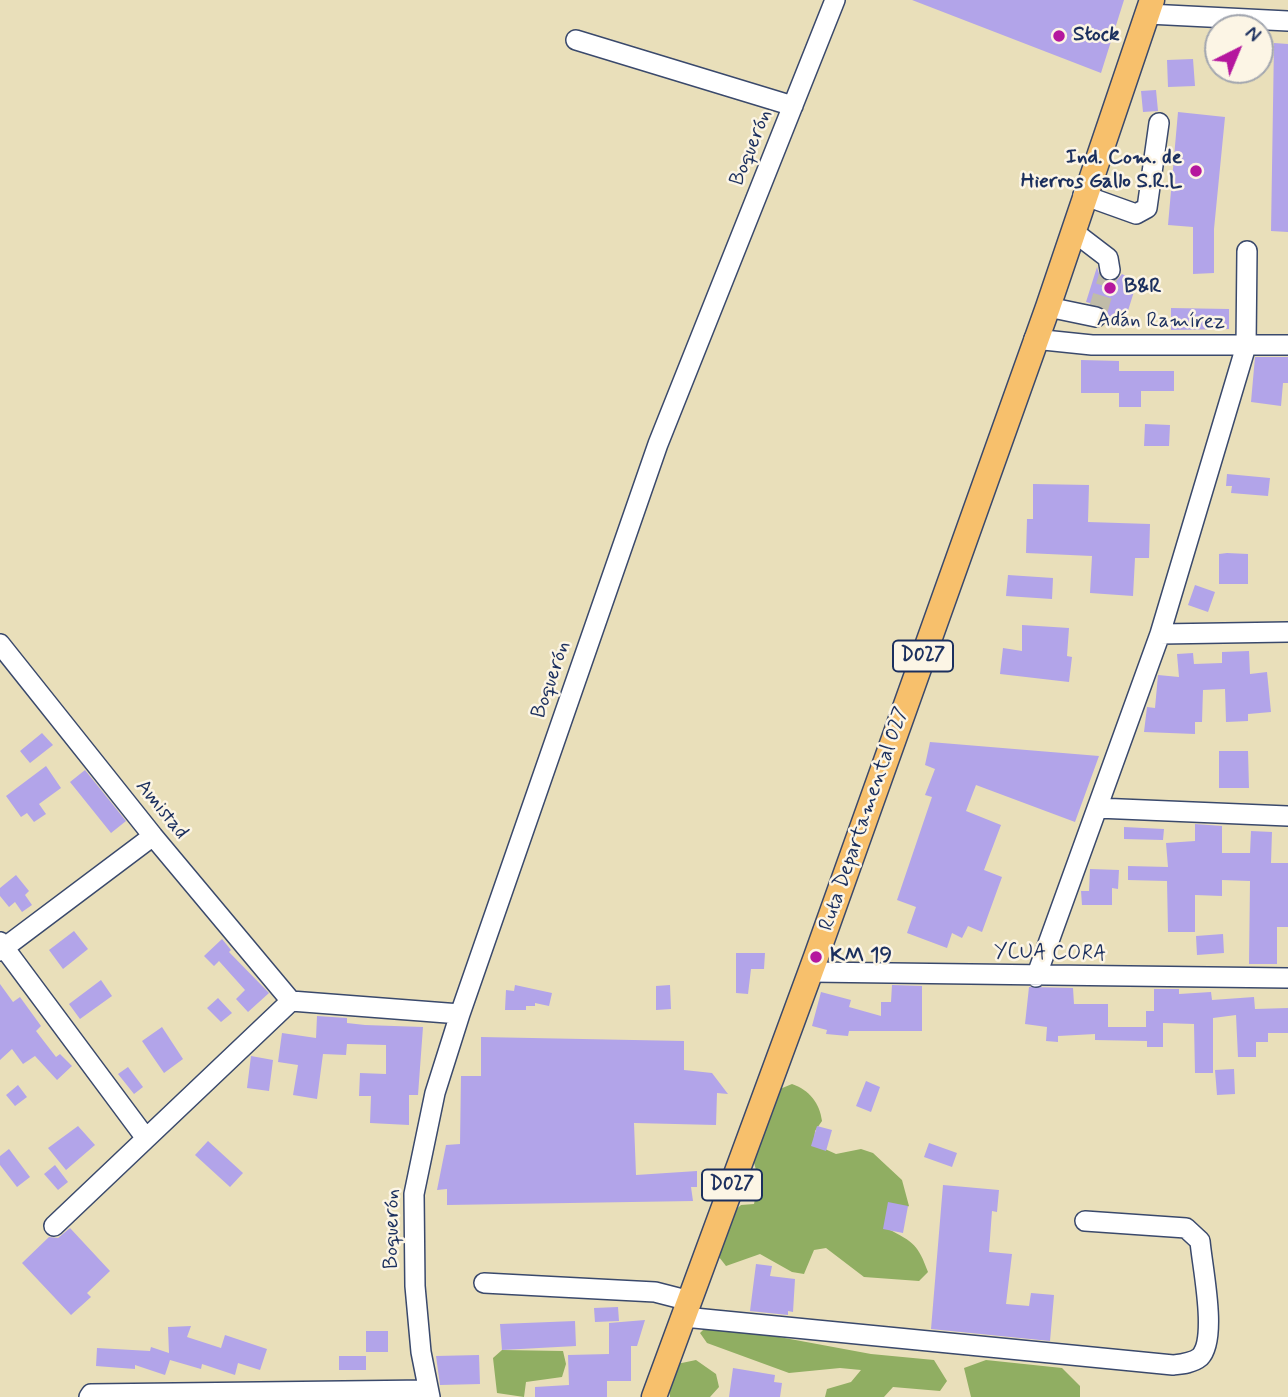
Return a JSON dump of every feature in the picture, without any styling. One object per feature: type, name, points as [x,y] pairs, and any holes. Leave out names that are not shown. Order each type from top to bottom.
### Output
[{"type":"main road","name":"Ruta Departamental 027","points":[[654,1397],[811,972],[1034,339],[1048,307],[1074,232],[1083,195],[1150,7]]},
{"type":"street","name":"Boquerón","points":[[429,1394],[415,1286],[414,1194],[435,1093],[658,444],[835,0]]},
{"type":"street","points":[[1150,7],[1288,20]]},
{"type":"street","points":[[576,40],[793,107]]},
{"type":"street","points":[[1083,195],[1136,214],[1147,208],[1159,122]]},
{"type":"street","points":[[1074,232],[1108,258],[1110,270]]},
{"type":"street","points":[[1036,977],[1160,634],[1246,346],[1247,251]]},
{"type":"street","points":[[1048,307],[1096,315],[1093,345]]},
{"type":"street","name":"Adán Ramírez","points":[[1034,339],[1093,345],[1288,345]]},
{"type":"street","points":[[1160,634],[1288,632]]},
{"type":"street","name":"Amistad","points":[[0,644],[153,836],[290,1001]]},
{"type":"street","points":[[1097,808],[1288,816]]},
{"type":"street","points":[[145,1137],[1,947],[153,836]]},
{"type":"street","name":"YCUA CORA","points":[[811,972],[1036,977],[1288,978]]},
{"type":"street","points":[[54,1226],[290,1001],[460,1014]]},
{"type":"street","points":[[484,1283],[655,1292],[687,1309],[1174,1366],[1189,1363],[1201,1356],[1210,1336],[1200,1241],[1195,1233],[1186,1228],[1085,1221]]},
{"type":"street","points":[[89,1397],[91,1394],[429,1394]]},
{"type":"green space","points":[[792,1084],[808,1094],[819,1108],[822,1121],[815,1131],[814,1144],[836,1154],[861,1149],[873,1153],[902,1180],[909,1206],[887,1216],[888,1229],[909,1241],[918,1250],[928,1272],[919,1281],[864,1277],[826,1248],[814,1250],[804,1274],[792,1272],[760,1254],[726,1266],[719,1257],[722,1222],[741,1205],[754,1204],[759,1180],[752,1156],[780,1089]]},
{"type":"green space","points":[[709,1324],[871,1354],[934,1360],[947,1381],[940,1391],[893,1387],[884,1397],[825,1397],[827,1389],[851,1382],[861,1370],[840,1368],[789,1373],[707,1343],[700,1333]]},
{"type":"green space","points":[[502,1350],[563,1351],[566,1364],[562,1377],[526,1382],[524,1397],[497,1393],[493,1358]]},
{"type":"green space","points":[[696,1360],[716,1374],[719,1387],[710,1397],[670,1397],[667,1378],[672,1365]]},
{"type":"green space","points":[[986,1360],[1062,1368],[1080,1386],[1080,1397],[971,1397],[964,1368]]},
{"type":"building","name":"Stock","points":[[912,0],[1124,0],[1101,73]]},
{"type":"building","points":[[1274,43],[1288,44],[1288,232],[1271,231]]},
{"type":"building","points":[[1193,59],[1195,86],[1168,87],[1167,60]]},
{"type":"building","points":[[1156,90],[1158,111],[1143,112],[1141,91]]},
{"type":"building","name":"Ind. Com. de Hierros Gallo S.R.L","points":[[1178,112],[1225,117],[1214,229],[1214,273],[1193,274],[1193,227],[1168,225]]},
{"type":"building","points":[[1097,267],[1100,277],[1106,282],[1117,280],[1122,274],[1137,282],[1126,317],[1114,313],[1112,319],[1108,318],[1104,307],[1086,302]]},
{"type":"building","points":[[1171,308],[1229,309],[1229,329],[1171,330]]},
{"type":"building","points":[[1255,357],[1288,357],[1288,383],[1283,383],[1281,406],[1251,402]]},
{"type":"building","points":[[1081,360],[1119,361],[1119,371],[1174,371],[1174,391],[1141,391],[1141,407],[1119,407],[1119,393],[1081,393]]},
{"type":"building","points":[[1145,424],[1170,425],[1169,446],[1144,446]]},
{"type":"building","points":[[1227,474],[1270,478],[1268,496],[1231,493],[1232,486],[1226,486]]},
{"type":"building","points":[[1033,484],[1089,485],[1088,522],[1150,524],[1149,558],[1135,558],[1133,596],[1090,593],[1092,556],[1026,553],[1027,519],[1033,519]]},
{"type":"building","points":[[1219,554],[1248,554],[1248,584],[1219,584]]},
{"type":"building","points":[[1008,575],[1053,578],[1052,599],[1006,596]]},
{"type":"building","points":[[1195,585],[1215,592],[1208,612],[1188,605]]},
{"type":"building","points":[[1022,625],[1069,628],[1067,656],[1072,657],[1069,682],[1000,674],[1003,648],[1022,651]]},
{"type":"building","points":[[1249,651],[1250,674],[1267,672],[1271,712],[1248,714],[1248,721],[1226,722],[1225,689],[1203,690],[1202,722],[1195,722],[1195,734],[1144,732],[1147,707],[1155,708],[1158,675],[1179,677],[1177,654],[1193,653],[1194,664],[1222,663],[1222,652]]},
{"type":"building","points":[[42,733],[53,745],[30,763],[20,751]]},
{"type":"building","points":[[930,742],[1099,756],[1075,822],[976,785],[966,811],[1001,825],[984,870],[1002,877],[982,932],[968,926],[962,938],[952,933],[947,948],[907,933],[916,907],[897,900],[932,797],[925,795],[935,769],[925,765]]},
{"type":"building","points":[[1219,751],[1248,751],[1249,788],[1219,788]]},
{"type":"building","points":[[46,766],[61,788],[39,804],[46,814],[34,822],[27,813],[21,817],[6,796]]},
{"type":"building","points":[[85,770],[126,821],[111,833],[70,782]]},
{"type":"building","points":[[1195,824],[1222,826],[1222,853],[1250,853],[1251,831],[1272,832],[1271,863],[1288,863],[1288,927],[1277,927],[1277,964],[1249,964],[1250,881],[1222,880],[1222,896],[1195,895],[1195,932],[1168,932],[1167,881],[1128,880],[1128,866],[1168,867],[1166,843],[1195,841]]},
{"type":"building","points":[[1124,827],[1164,829],[1163,840],[1124,839]]},
{"type":"building","points":[[1090,869],[1119,870],[1118,889],[1112,888],[1112,905],[1082,905],[1081,891],[1089,891]]},
{"type":"building","points":[[16,875],[29,891],[25,895],[32,905],[22,912],[15,902],[9,907],[0,896],[0,888]]},
{"type":"building","points":[[74,931],[88,949],[63,969],[49,950]]},
{"type":"building","points":[[1223,934],[1224,953],[1197,955],[1196,936]]},
{"type":"building","points":[[222,939],[231,950],[229,952],[269,993],[248,1012],[236,999],[245,990],[219,961],[214,966],[204,956]]},
{"type":"building","points":[[736,953],[765,953],[764,969],[751,969],[748,994],[736,993]]},
{"type":"building","points":[[101,980],[112,996],[80,1019],[69,1004]]},
{"type":"building","points":[[0,984],[13,1002],[20,997],[41,1026],[36,1031],[56,1057],[60,1054],[72,1066],[57,1080],[35,1056],[23,1064],[12,1049],[0,1060]]},
{"type":"building","points":[[515,985],[552,993],[549,1006],[535,1003],[535,1006],[526,1006],[526,1010],[505,1010],[506,990],[514,991]]},
{"type":"building","points":[[670,985],[671,1009],[656,1010],[656,986]]},
{"type":"building","points":[[892,985],[922,986],[922,1031],[849,1031],[848,1036],[826,1034],[827,1030],[812,1026],[821,992],[851,1000],[849,1007],[881,1016],[881,1002],[891,1002]]},
{"type":"building","points":[[1029,987],[1073,988],[1074,1004],[1108,1004],[1108,1027],[1146,1027],[1146,1011],[1154,1011],[1154,989],[1179,989],[1179,994],[1211,992],[1212,1000],[1254,997],[1255,1009],[1288,1008],[1288,1033],[1268,1033],[1268,1042],[1256,1042],[1256,1057],[1238,1057],[1236,1015],[1213,1018],[1213,1073],[1195,1073],[1194,1024],[1163,1023],[1163,1047],[1147,1047],[1147,1041],[1095,1040],[1095,1034],[1058,1036],[1058,1042],[1046,1041],[1047,1027],[1025,1024]]},
{"type":"building","points":[[218,998],[232,1013],[221,1022],[207,1008]]},
{"type":"building","points":[[317,1016],[347,1018],[347,1023],[365,1025],[423,1027],[418,1095],[409,1095],[409,1125],[370,1123],[371,1096],[359,1096],[360,1073],[386,1074],[386,1045],[347,1044],[346,1055],[323,1054],[317,1099],[293,1095],[298,1065],[278,1062],[282,1033],[316,1038]]},
{"type":"building","points":[[162,1027],[183,1059],[164,1073],[142,1041]]},
{"type":"building","points":[[481,1037],[684,1041],[684,1070],[712,1073],[728,1094],[717,1093],[716,1125],[634,1123],[636,1175],[697,1171],[697,1187],[691,1187],[693,1201],[447,1205],[447,1189],[437,1190],[446,1145],[460,1144],[461,1076],[481,1076]]},
{"type":"building","points":[[251,1056],[273,1060],[269,1091],[247,1088]]},
{"type":"building","points":[[128,1067],[143,1087],[134,1094],[118,1074]]},
{"type":"building","points":[[1234,1069],[1235,1094],[1217,1095],[1215,1070]]},
{"type":"building","points":[[866,1081],[880,1087],[871,1112],[856,1106]]},
{"type":"building","points":[[18,1085],[27,1097],[15,1106],[6,1095]]},
{"type":"building","points":[[78,1126],[95,1145],[66,1170],[48,1148]]},
{"type":"building","points":[[817,1126],[832,1130],[826,1151],[811,1146]]},
{"type":"building","points":[[208,1141],[243,1173],[230,1187],[195,1155]]},
{"type":"building","points":[[929,1143],[957,1153],[952,1167],[924,1157]]},
{"type":"building","points":[[9,1149],[30,1177],[17,1187],[0,1165],[0,1156]]},
{"type":"building","points":[[55,1165],[68,1182],[58,1190],[44,1174]]},
{"type":"building","points":[[943,1185],[999,1190],[997,1212],[992,1211],[989,1252],[1012,1254],[1006,1304],[1029,1306],[1031,1293],[1054,1295],[1050,1341],[931,1329]]},
{"type":"building","points":[[888,1202],[908,1206],[903,1233],[883,1229]]},
{"type":"building","points":[[70,1228],[110,1271],[87,1293],[91,1297],[71,1315],[22,1263],[49,1237],[58,1238]]},
{"type":"building","points":[[756,1264],[772,1266],[770,1276],[795,1279],[793,1312],[788,1311],[788,1315],[750,1311]]},
{"type":"building","points":[[618,1307],[619,1321],[595,1322],[594,1308]]},
{"type":"building","points":[[645,1320],[637,1346],[631,1346],[631,1381],[607,1381],[607,1397],[535,1397],[535,1387],[569,1385],[568,1355],[609,1354],[609,1323]]},
{"type":"building","points":[[575,1321],[576,1346],[502,1350],[500,1324]]},
{"type":"building","points":[[191,1326],[187,1337],[221,1348],[225,1335],[267,1349],[260,1370],[238,1363],[235,1375],[202,1364],[201,1369],[170,1360],[165,1375],[135,1365],[135,1369],[96,1366],[97,1348],[150,1351],[151,1347],[169,1353],[168,1327]]},
{"type":"building","points":[[366,1331],[388,1331],[388,1352],[366,1352]]},
{"type":"building","points":[[479,1355],[480,1384],[440,1385],[436,1356]]},
{"type":"building","points":[[339,1356],[366,1356],[366,1370],[339,1370]]},
{"type":"building","points":[[733,1368],[775,1375],[774,1382],[782,1383],[780,1397],[729,1397]]},
{"type":"tunnel","points":[[1097,314],[1110,270]]},
{"type":"place","name":"Stock","points":[[1059,36]]},
{"type":"place","name":"Ind. Com. de Hierros Gallo S.R.L","points":[[1196,171]]},
{"type":"place","name":"B&R","points":[[1110,288]]},
{"type":"place","name":"KM 19","points":[[816,957]]}]
